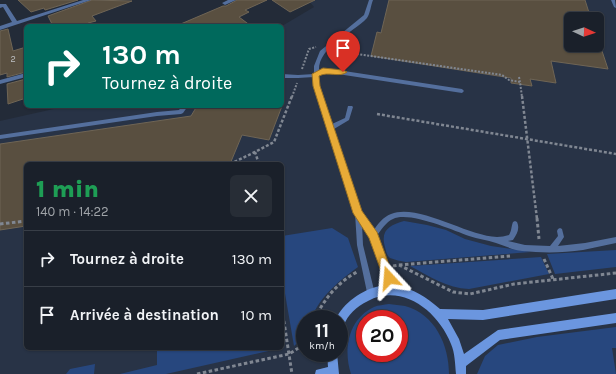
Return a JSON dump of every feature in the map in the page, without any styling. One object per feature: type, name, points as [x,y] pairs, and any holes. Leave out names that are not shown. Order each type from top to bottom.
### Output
[{"type":"main road","points":[[348,310],[357,300],[379,291],[393,291],[409,294],[425,302],[439,314],[454,336],[462,362],[461,374]]},
{"type":"main road","points":[[439,314],[483,315],[616,294]]},
{"type":"main road","points":[[462,362],[498,335],[616,318]]},
{"type":"main road","points":[[320,374],[334,372],[333,362]]},
{"type":"street","points":[[0,28],[88,0]]},
{"type":"street","points":[[225,3],[233,0]]},
{"type":"street","points":[[0,6],[4,6],[15,23]]},
{"type":"street","points":[[0,82],[24,76]]},
{"type":"lane","points":[[371,0],[366,16],[322,52],[316,66],[317,86],[358,213],[360,245],[371,294]]},
{"type":"lane","points":[[613,0],[616,7]]},
{"type":"lane","points":[[284,76],[299,77],[316,74],[323,71],[331,71],[462,91]]},
{"type":"lane","points":[[330,128],[347,119],[350,107]]},
{"type":"lane","points":[[0,137],[157,114],[181,112],[184,108]]},
{"type":"lane","points":[[358,213],[373,236],[393,291]]},
{"type":"lane","points":[[373,236],[382,223],[394,215],[406,215],[437,221],[509,246],[574,248],[592,246],[601,242],[616,240]]},
{"type":"lane","points":[[495,240],[511,238],[515,231],[515,224]]},
{"type":"lane","points":[[552,248],[561,237],[560,231]]},
{"type":"path","points":[[519,77],[520,82]]},
{"type":"path","points":[[520,88],[541,248],[543,257],[554,279]]},
{"type":"path","points":[[377,114],[616,154]]},
{"type":"path","points":[[234,162],[255,152]]},
{"type":"path","points":[[0,224],[24,221]]},
{"type":"path","points":[[385,266],[518,256]]},
{"type":"path","points":[[399,265],[453,292],[470,294],[514,284],[616,273]]},
{"type":"path","points":[[318,310],[340,285],[355,272],[366,269]]},
{"type":"path","points":[[284,322],[292,374]]},
{"type":"path","points":[[197,374],[289,354],[296,350]]},
{"type":"shaded area","points":[[308,0],[616,0],[616,374],[0,374],[0,121],[58,108],[284,108],[284,25],[314,7]]},
{"type":"shaded area","points":[[404,221],[446,230],[465,239],[491,246],[531,252],[406,262],[396,260],[387,255],[384,236],[387,229],[394,224]]},
{"type":"shaded area","points":[[332,228],[348,238],[358,267],[325,296],[315,310],[296,310],[296,344],[294,346],[284,288],[284,236]]},
{"type":"shaded area","points":[[616,250],[616,267],[555,274],[547,254]]},
{"type":"shaded area","points":[[541,257],[549,274],[469,289],[446,284],[410,266]]},
{"type":"shaded area","points":[[389,304],[405,306],[416,310],[425,316],[432,323],[443,342],[449,374],[351,374],[348,345],[353,327],[356,322],[356,362],[408,362],[408,310],[369,310],[376,306]]},
{"type":"shaded area","points":[[616,327],[616,348],[612,348],[616,374],[477,374],[485,356],[498,345],[537,337]]},
{"type":"shaded area","points":[[157,350],[273,350],[166,374],[120,374],[157,365]]},
{"type":"shaded area","points":[[95,364],[94,374],[66,374],[70,369]]},
{"type":"building","points":[[18,0],[78,0],[45,10],[44,8],[31,12]]},
{"type":"building","points":[[92,0],[132,1],[92,16],[96,21],[88,23],[89,24],[52,24],[48,16]]},
{"type":"building","points":[[237,0],[267,0],[245,10],[249,12],[239,17],[248,24],[181,24],[223,6]]},
{"type":"building","points":[[272,0],[315,0],[290,12]]},
{"type":"building","points":[[389,0],[585,0],[589,12],[564,12],[564,52],[602,52],[608,69],[551,61],[556,83],[530,79],[532,86],[511,83],[511,78],[371,56],[377,32],[381,33]]},
{"type":"building","points":[[8,29],[13,51],[24,48],[24,73],[7,77],[7,73],[0,75],[0,31]]},
{"type":"building","points":[[24,80],[24,99],[8,104],[7,84]]},
{"type":"building","points":[[196,108],[281,108],[269,140],[242,135],[231,162],[24,162],[24,226],[0,230],[0,144],[191,116]]},
{"type":"route","points":[[343,72],[323,71],[316,74],[317,86],[358,213],[373,236],[389,278]]}]
